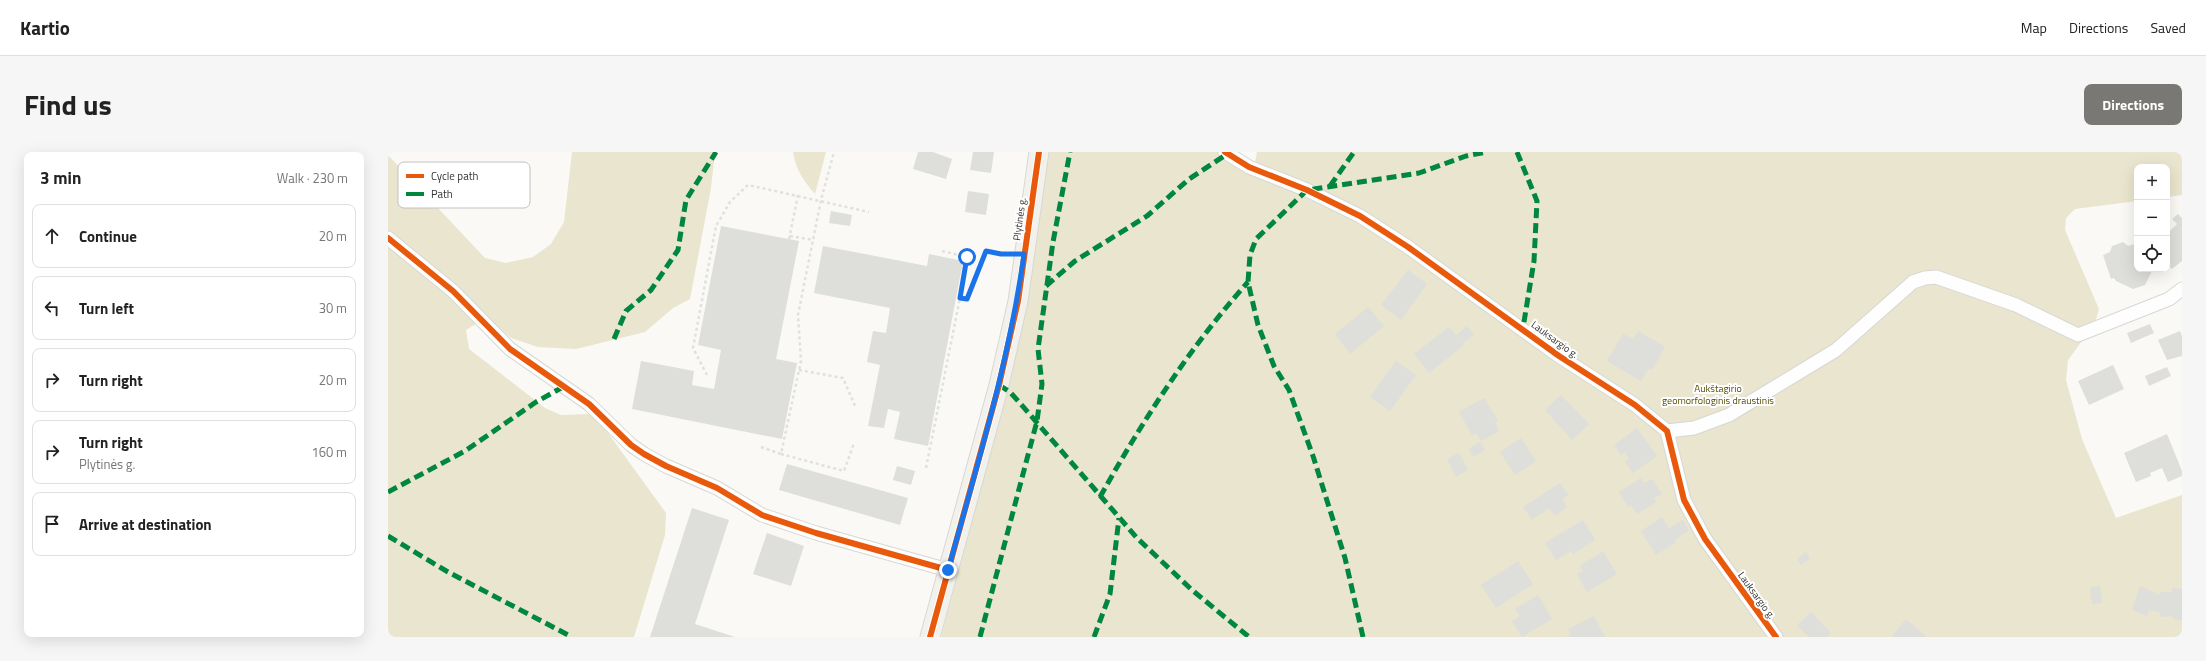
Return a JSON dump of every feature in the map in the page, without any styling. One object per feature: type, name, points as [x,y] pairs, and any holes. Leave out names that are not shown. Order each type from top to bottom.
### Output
[{"type":"main road","name":"Plytinės g.","points":[[930,637],[999,385],[1018,301],[1039,152]]},
{"type":"street","name":"Lauksargio g.","points":[[1225,152],[1249,167],[1307,190],[1360,216],[1408,247],[1559,356],[1635,405],[1667,431],[1684,500],[1705,539],[1776,637]]},
{"type":"street","points":[[388,238],[453,291],[510,349],[589,404],[631,445],[644,454],[666,466],[717,488],[762,515],[816,533],[948,570]]},
{"type":"street","points":[[1667,431],[1694,428],[1729,415],[1836,350],[1899,293],[1913,282],[1925,278],[1936,277],[2016,305],[2078,335],[2169,299],[2182,289]]},
{"type":"path","points":[[781,454],[801,361],[798,315],[820,200],[834,152]]},
{"type":"path","points":[[707,375],[693,348],[716,226],[730,202],[748,185],[869,212]]},
{"type":"path","points":[[798,195],[790,237],[813,240]]},
{"type":"path","points":[[926,468],[967,257],[942,251]]},
{"type":"path","points":[[960,298],[967,299],[986,251],[1001,254],[1024,254]]},
{"type":"path","points":[[799,370],[843,378],[855,406]]},
{"type":"path","points":[[760,447],[844,472],[854,443]]},
{"type":"green space","points":[[572,152],[715,152],[711,188],[690,299],[673,308],[645,332],[576,349],[538,347],[511,338],[487,317],[466,330],[469,349],[545,408],[561,415],[590,414],[600,422],[666,513],[665,535],[634,637],[388,637],[388,155],[398,166],[398,208],[438,208],[485,258],[506,263],[533,257],[551,244],[564,222]]},
{"type":"green space","points":[[793,152],[826,152],[815,194],[801,174],[796,164]]},
{"type":"green space","name":"Aukštagirio geomorfologinis draustinis","points":[[1049,152],[1234,152],[1255,163],[1257,152],[2182,152],[2182,195],[2170,197],[2170,164],[2134,164],[2134,201],[2075,209],[2066,218],[2065,230],[2099,309],[2095,323],[2068,360],[2066,380],[2082,439],[2116,518],[2182,495],[2182,637],[941,637],[1012,372],[1025,311]]},
{"type":"building","points":[[918,152],[933,152],[952,159],[946,179],[913,169]]},
{"type":"building","points":[[973,152],[994,152],[991,173],[970,170]]},
{"type":"building","points":[[968,191],[989,194],[986,215],[965,212]]},
{"type":"building","points":[[831,211],[852,215],[850,226],[829,223]]},
{"type":"building","points":[[2178,214],[2182,218],[2182,261],[2172,269],[2170,267],[2170,231],[2177,224],[2172,219]]},
{"type":"building","points":[[721,226],[799,241],[776,359],[797,363],[782,439],[632,409],[641,361],[694,371],[692,385],[714,389],[721,350],[698,345]]},
{"type":"building","points":[[2123,242],[2128,246],[2134,244],[2134,272],[2152,272],[2145,285],[2133,289],[2116,281],[2114,278],[2111,279],[2103,255],[2110,252],[2112,246]]},
{"type":"building","points":[[823,246],[927,266],[929,254],[963,261],[928,446],[894,439],[900,412],[888,409],[884,428],[868,426],[880,365],[867,362],[873,331],[886,333],[890,308],[814,293]]},
{"type":"building","points":[[1408,270],[1427,284],[1401,320],[1381,305]]},
{"type":"building","points":[[1368,307],[1384,326],[1350,354],[1335,334]]},
{"type":"building","points":[[2150,324],[2154,333],[2131,343],[2127,333]]},
{"type":"building","points":[[1467,326],[1474,335],[1429,373],[1414,354],[1449,327],[1456,335]]},
{"type":"building","points":[[1638,331],[1665,347],[1652,370],[1649,368],[1641,381],[1607,361],[1623,334],[1633,339]]},
{"type":"building","points":[[2180,331],[2182,336],[2182,356],[2167,360],[2158,340]]},
{"type":"building","points":[[1396,361],[1416,375],[1390,411],[1370,397]]},
{"type":"building","points":[[2113,365],[2124,389],[2089,405],[2078,381]]},
{"type":"building","points":[[2167,367],[2171,376],[2149,386],[2145,376]]},
{"type":"building","points":[[1561,395],[1589,424],[1572,440],[1545,410]]},
{"type":"building","points":[[1484,398],[1498,421],[1495,423],[1499,431],[1481,441],[1476,433],[1472,435],[1459,412]]},
{"type":"building","points":[[1637,428],[1657,456],[1633,473],[1625,462],[1629,459],[1625,452],[1621,455],[1614,445]]},
{"type":"building","points":[[2167,434],[2182,471],[2182,476],[2168,482],[2162,468],[2150,473],[2151,476],[2136,482],[2124,453]]},
{"type":"building","points":[[1521,438],[1536,461],[1515,475],[1500,452]]},
{"type":"building","points":[[1480,442],[1485,450],[1473,457],[1469,449]]},
{"type":"building","points":[[1459,453],[1468,470],[1456,477],[1447,459]]},
{"type":"building","points":[[787,464],[908,498],[900,525],[779,490]]},
{"type":"building","points":[[897,466],[915,471],[911,485],[893,480]]},
{"type":"building","points":[[1641,478],[1644,483],[1652,479],[1662,494],[1654,498],[1656,502],[1637,514],[1631,505],[1628,507],[1619,492]]},
{"type":"building","points":[[1560,483],[1569,495],[1562,499],[1567,507],[1555,516],[1549,508],[1532,520],[1523,507]]},
{"type":"building","points":[[692,508],[729,520],[695,624],[735,637],[650,637]]},
{"type":"building","points":[[1662,517],[1669,528],[1683,520],[1689,530],[1675,540],[1676,542],[1656,555],[1641,531]]},
{"type":"building","points":[[1583,520],[1595,540],[1573,554],[1571,551],[1556,560],[1545,543]]},
{"type":"building","points":[[767,533],[804,546],[791,586],[753,574]]},
{"type":"building","points":[[1603,551],[1617,574],[1587,592],[1577,574],[1583,571],[1580,566]]},
{"type":"building","points":[[1806,552],[1810,558],[1801,565],[1797,559]]},
{"type":"building","points":[[1518,561],[1533,584],[1496,608],[1481,585]]},
{"type":"building","points":[[2100,586],[2102,603],[2092,604],[2090,587]]},
{"type":"building","points":[[2140,586],[2160,595],[2160,592],[2172,592],[2172,588],[2182,589],[2182,620],[2175,620],[2171,616],[2160,617],[2160,612],[2149,610],[2147,616],[2132,610]]},
{"type":"building","points":[[1538,595],[1552,619],[1522,637],[1512,621],[1520,616],[1515,609]]},
{"type":"building","points":[[1811,612],[1831,633],[1827,637],[1809,637],[1797,625]]},
{"type":"building","points":[[1594,616],[1605,637],[1566,637],[1571,635],[1568,629]]},
{"type":"building","points":[[1906,619],[1927,637],[1891,637]]},
{"type":"marked path","points":[[614,339],[626,311],[651,290],[678,250],[686,200],[716,152]]},
{"type":"marked path","points":[[980,637],[1037,421],[1042,384],[1038,349],[1053,242],[1070,152]]},
{"type":"marked path","points":[[1330,186],[1354,152]]},
{"type":"marked path","points":[[1363,637],[1345,558],[1313,456],[1289,390],[1274,366],[1258,325],[1248,282],[1250,255],[1256,239],[1307,190],[1419,173],[1466,156],[1487,152]]},
{"type":"marked path","points":[[1517,152],[1537,201],[1534,261],[1523,328]]},
{"type":"marked path","points":[[1046,286],[1075,261],[1147,216],[1189,179],[1227,154]]},
{"type":"marked path","points":[[1100,497],[1116,468],[1168,385],[1206,332],[1248,282]]},
{"type":"marked path","points":[[999,385],[1010,392],[1137,538],[1192,590],[1249,637]]},
{"type":"marked path","points":[[388,492],[465,451],[536,402],[563,387]]},
{"type":"marked path","points":[[1094,637],[1110,594],[1119,518]]},
{"type":"marked path","points":[[388,536],[448,572],[572,637]]},
{"type":"cycle path","points":[[930,637],[999,385],[1018,301],[1039,152]]},
{"type":"cycle path","points":[[1225,152],[1249,167],[1307,190],[1360,216],[1408,247],[1559,356],[1635,405],[1667,431],[1684,500],[1705,539],[1776,637]]},
{"type":"cycle path","points":[[388,238],[453,291],[510,349],[589,404],[631,445],[644,454],[666,466],[717,488],[762,515],[816,533],[948,570]]},
{"type":"route","points":[[948,570],[999,385],[1018,301],[1024,254],[1001,254],[986,251],[967,299],[960,298],[967,257]]}]
